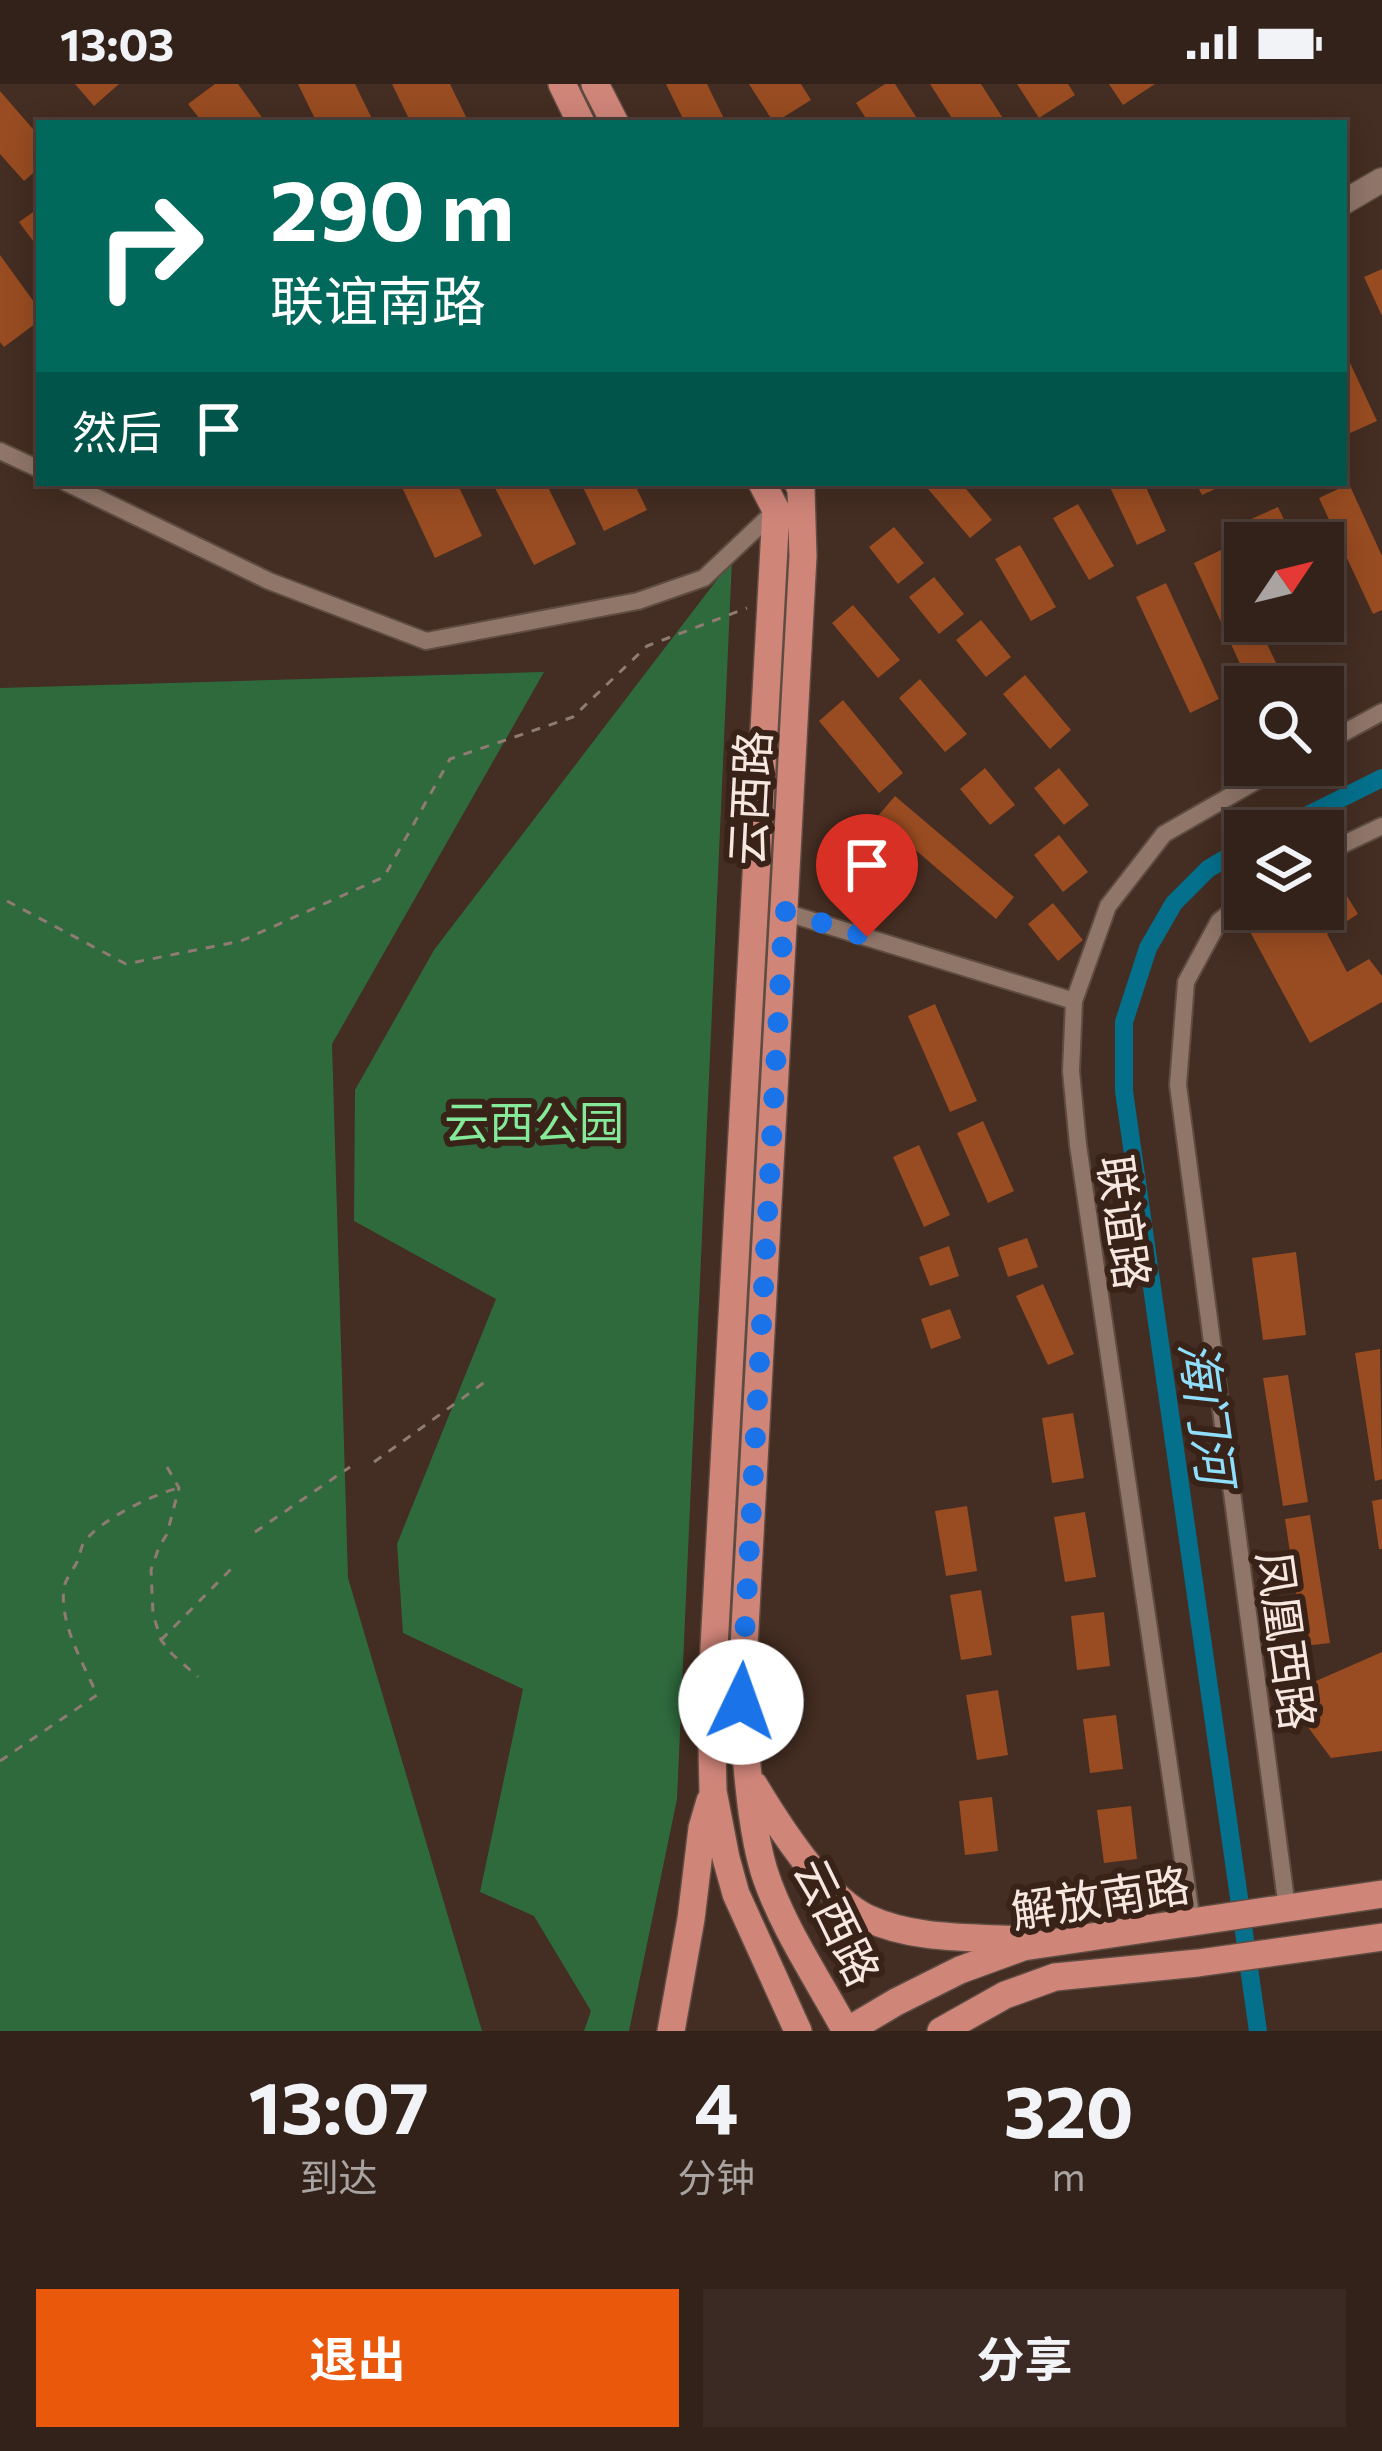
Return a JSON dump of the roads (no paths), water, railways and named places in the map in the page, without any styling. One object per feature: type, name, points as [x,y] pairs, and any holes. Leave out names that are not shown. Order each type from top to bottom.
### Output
[{"type":"main road","points":[[562,84],[580,120]]},
{"type":"main road","points":[[595,84],[613,120]]},
{"type":"main road","points":[[1347,200],[1381,183]]},
{"type":"main road","points":[[764,486],[776,510],[804,486]]},
{"type":"main road","name":"云西路","points":[[805,486],[741,1702],[766,1875],[777,1904],[847,2031]]},
{"type":"main road","name":"云西路","points":[[776,510],[711,1703],[712,1791],[736,1894],[798,2031]]},
{"type":"main road","points":[[750,1778],[777,1822],[835,1896],[852,1910],[923,1933],[1050,1941]]},
{"type":"main road","name":"云西路","points":[[670,2031],[712,1791]]},
{"type":"main road","name":"解放南路","points":[[847,2031],[995,1955],[1050,1941],[1382,1894]]},
{"type":"main road","name":"解放南路","points":[[941,2031],[1005,1995],[1055,1977],[1382,1937]]},
{"type":"street","points":[[0,451],[36,469]]},
{"type":"street","points":[[73,486],[269,581],[426,641],[638,601],[704,578],[776,510]]},
{"type":"street","points":[[1344,733],[1382,712]]},
{"type":"street","name":"联谊路","points":[[1201,1921],[1078,1145],[1071,1071],[1074,1001],[1108,905],[1164,835],[1248,786]]},
{"type":"street","points":[[1344,844],[1382,826]]},
{"type":"street","points":[[784,911],[1074,1001]]},
{"type":"street","name":"凤凰西路","points":[[1224,917],[1186,982],[1178,1084],[1284,1909]]},
{"type":"waterway","name":"海门河","points":[[1318,810],[1382,778]]},
{"type":"waterway","name":"海门河","points":[[1224,859],[1174,903],[1148,948],[1124,1022],[1124,1091],[1258,2031]]},
{"type":"park label","name":"云西公园","points":[[534,1120]]}]
